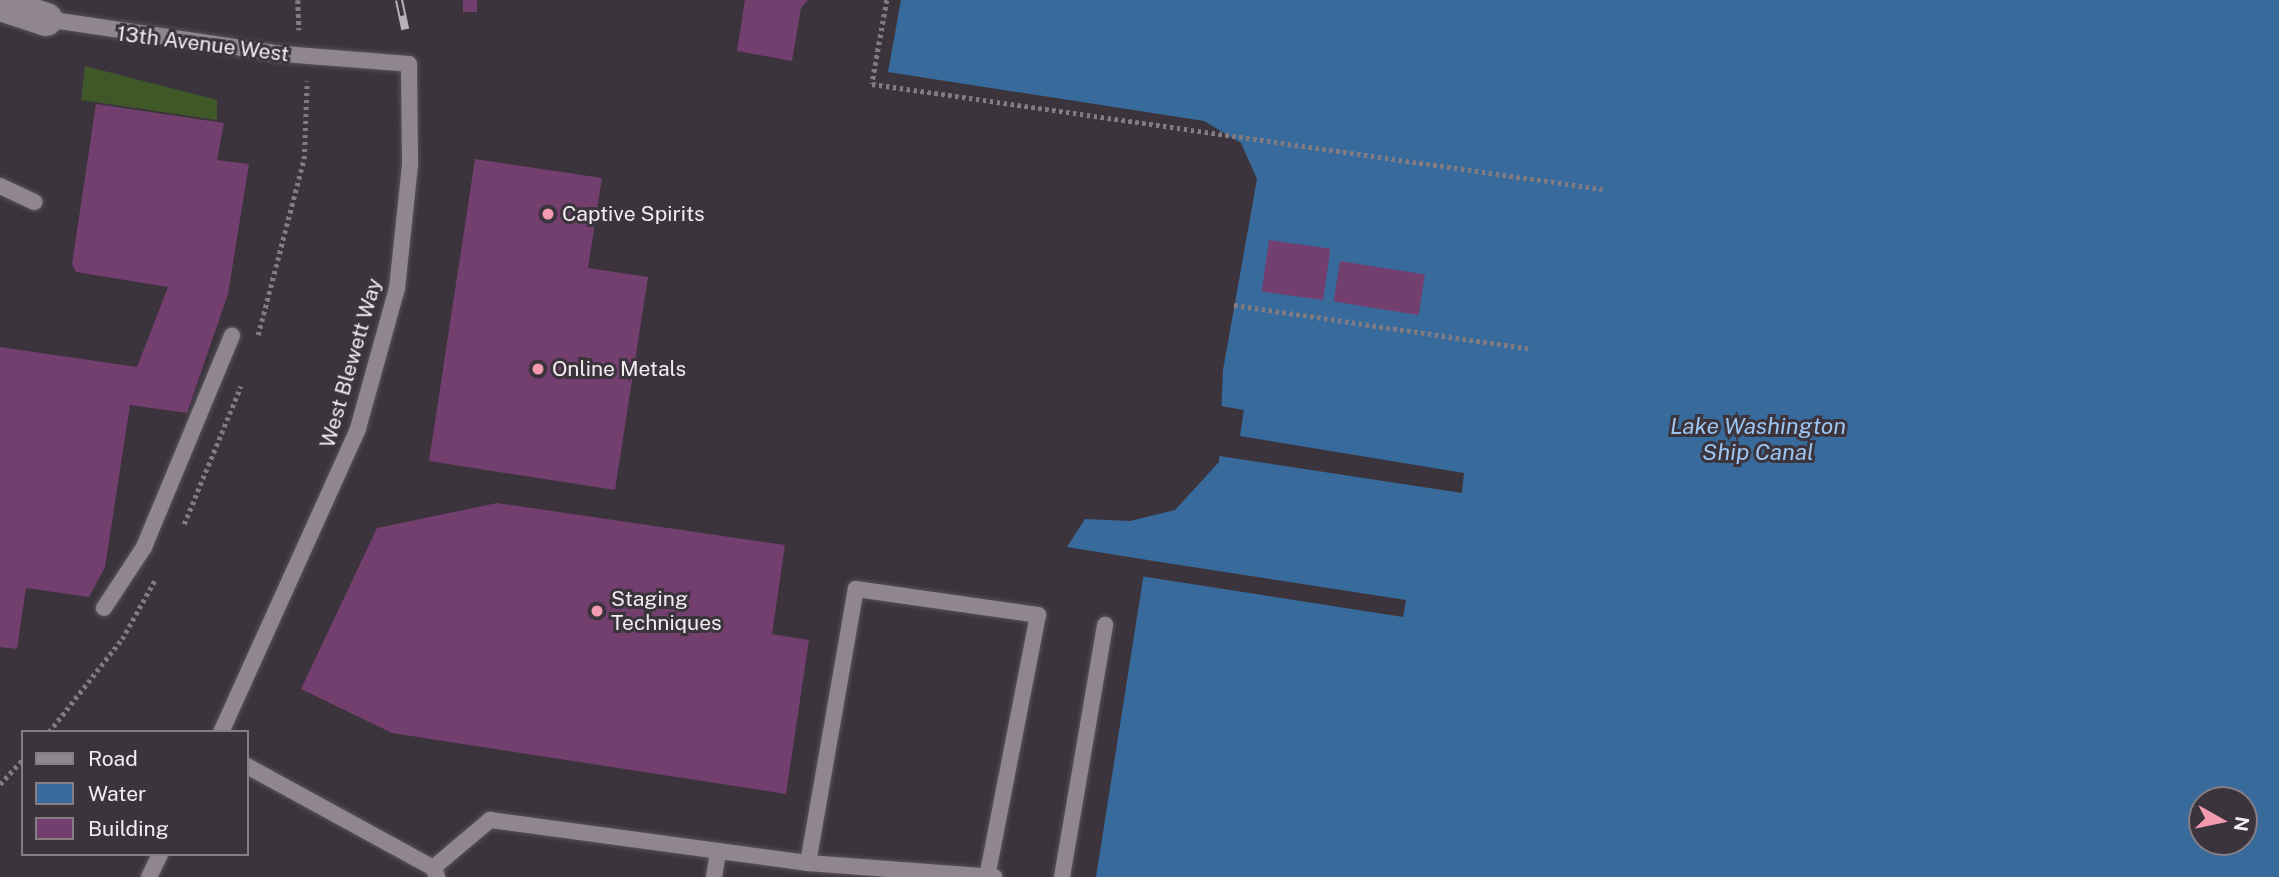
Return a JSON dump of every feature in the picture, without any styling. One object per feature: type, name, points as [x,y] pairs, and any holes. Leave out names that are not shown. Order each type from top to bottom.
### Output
[{"type":"street","name":"13th Avenue West","points":[[0,4],[46,19]]},
{"type":"lane","name":"13th Avenue West","points":[[46,19],[283,54],[409,64]]},
{"type":"lane","name":"West Blewett Way","points":[[222,730],[358,429],[397,288],[410,165],[409,64]]},
{"type":"lane","points":[[0,186],[36,202]]},
{"type":"lane","points":[[104,608],[144,547],[232,336]]},
{"type":"lane","points":[[808,863],[856,589],[1038,615],[987,877]]},
{"type":"lane","points":[[1062,877],[1105,625]]},
{"type":"lane","points":[[248,767],[435,872],[490,820],[808,863],[993,877]]},
{"type":"lane","points":[[714,877],[718,851]]},
{"type":"lane","points":[[149,877],[159,856]]},
{"type":"path","points":[[297,14],[298,0]]},
{"type":"path","points":[[887,0],[872,84],[1602,189]]},
{"type":"path","points":[[1234,305],[1531,349]]},
{"type":"path","points":[[0,784],[21,761]]},
{"type":"green space","points":[[85,66],[217,100],[217,120],[81,100]]},
{"type":"water","name":"Lake Washington Ship Canal","points":[[901,0],[2279,0],[2279,877],[1096,877],[1146,560],[1067,547],[1085,519],[1130,521],[1175,510],[1219,462],[1223,370],[1257,179],[1241,143],[1204,121],[888,72]]},
{"type":"pier","points":[[1221,406],[1244,410],[1240,436],[1464,473],[1462,493],[1219,456]]},
{"type":"pier","points":[[1063,547],[1406,600],[1403,617],[1140,576],[1142,563]]},
{"type":"building","points":[[463,0],[477,0],[477,12],[463,12]]},
{"type":"building","points":[[745,0],[808,0],[801,8],[792,61],[737,51]]},
{"type":"building","points":[[96,104],[224,123],[217,160],[249,164],[228,294],[187,413],[130,405],[105,567],[89,597],[26,588],[17,649],[0,647],[0,347],[137,367],[168,287],[76,272],[72,264]]},
{"type":"building","name":"Online Metals","points":[[475,159],[602,178],[588,268],[648,277],[615,490],[429,461]]},
{"type":"building","points":[[1269,240],[1330,249],[1323,300],[1262,291]]},
{"type":"building","points":[[1340,261],[1425,274],[1419,315],[1334,301]]},
{"type":"building","points":[[497,503],[785,545],[772,634],[809,640],[786,794],[392,733],[301,689],[377,528]]},
{"type":"railway","points":[[399,0],[405,29]]},
{"type":"place","name":"Captive Spirits","points":[[548,214]]},
{"type":"place","name":"Online Metals","points":[[538,369]]},
{"type":"place","name":"Staging Techniques","points":[[597,611]]}]
